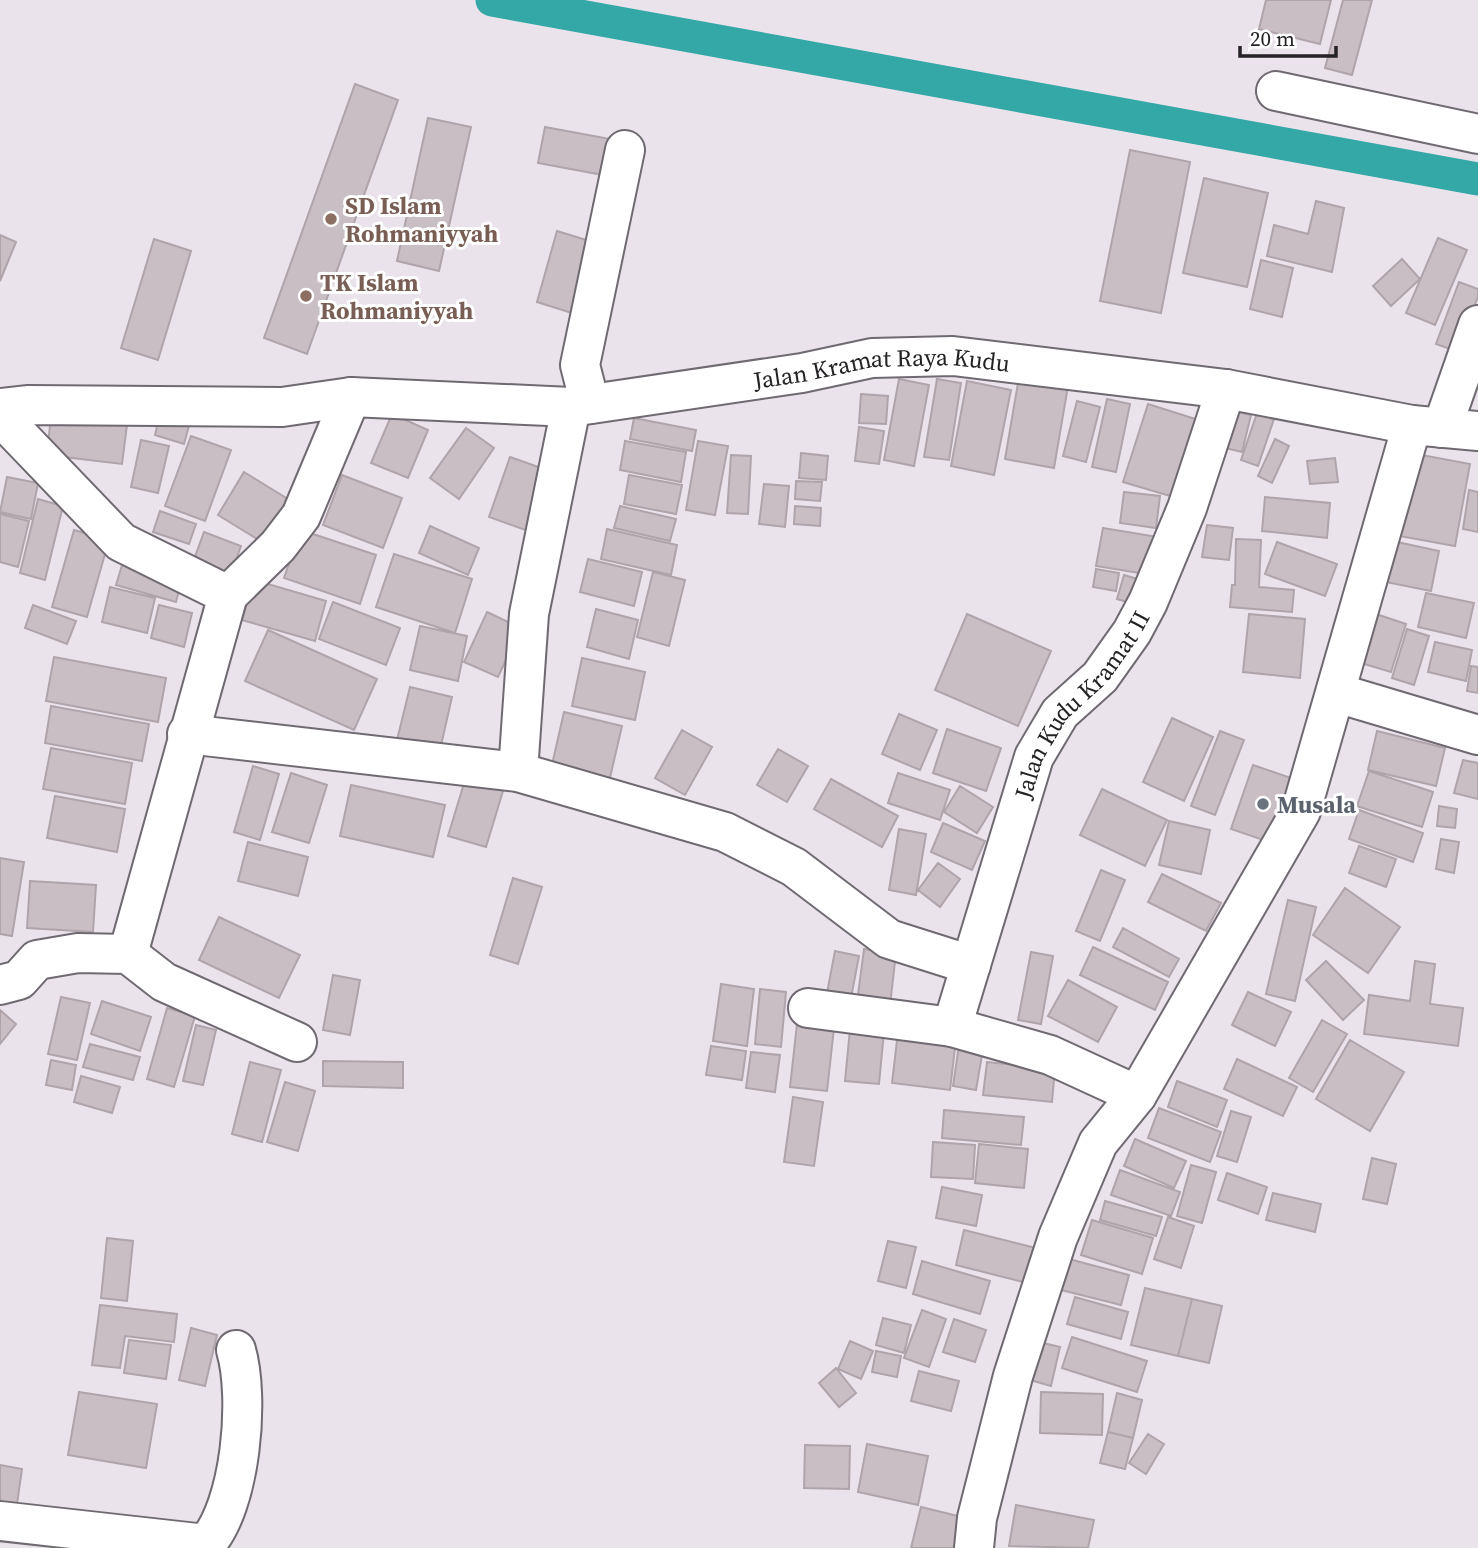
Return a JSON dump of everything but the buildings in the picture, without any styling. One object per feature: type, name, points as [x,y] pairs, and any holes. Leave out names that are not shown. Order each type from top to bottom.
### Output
[{"type":"street","points":[[1276,91],[1478,134]]},
{"type":"street","points":[[518,772],[529,614],[581,405],[583,385],[580,365],[583,344],[625,150]]},
{"type":"street","points":[[974,1548],[977,1518],[1013,1376],[1058,1237],[1098,1143],[1137,1095],[1301,811],[1337,693],[1444,428],[1478,325]]},
{"type":"street","name":"Jalan Kramat Raya Kudu","points":[[0,408],[29,405],[282,407],[351,397],[581,405],[802,373],[886,357],[953,356],[1226,389],[1444,428]]},
{"type":"street","name":"Jalan Kudu Kramat II","points":[[952,1027],[1034,757],[1060,713],[1100,677],[1132,632],[1148,602],[1187,508],[1226,389]]},
{"type":"street","points":[[128,954],[187,734],[228,595],[278,546],[301,516],[351,397]]},
{"type":"street","points":[[0,415],[121,541],[228,595]]},
{"type":"street","points":[[1337,693],[1478,735]]},
{"type":"street","points":[[187,734],[518,772],[724,832],[794,867],[889,939],[971,965]]},
{"type":"street","points":[[0,985],[19,980],[37,960],[78,953],[128,954],[164,982],[297,1042]]},
{"type":"street","points":[[808,1008],[952,1027],[1050,1055],[1137,1095]]},
{"type":"street","points":[[0,1521],[207,1546],[222,1521],[241,1436],[244,1380],[236,1350]]},
{"type":"waterway","points":[[492,0],[1478,179]]},
{"type":"place","name":"SD Islam Rohmaniyyah","points":[[331,219]]},
{"type":"place","name":"TK Islam Rohmaniyyah","points":[[306,296]]},
{"type":"place","name":"Musala","points":[[1263,804]]}]
